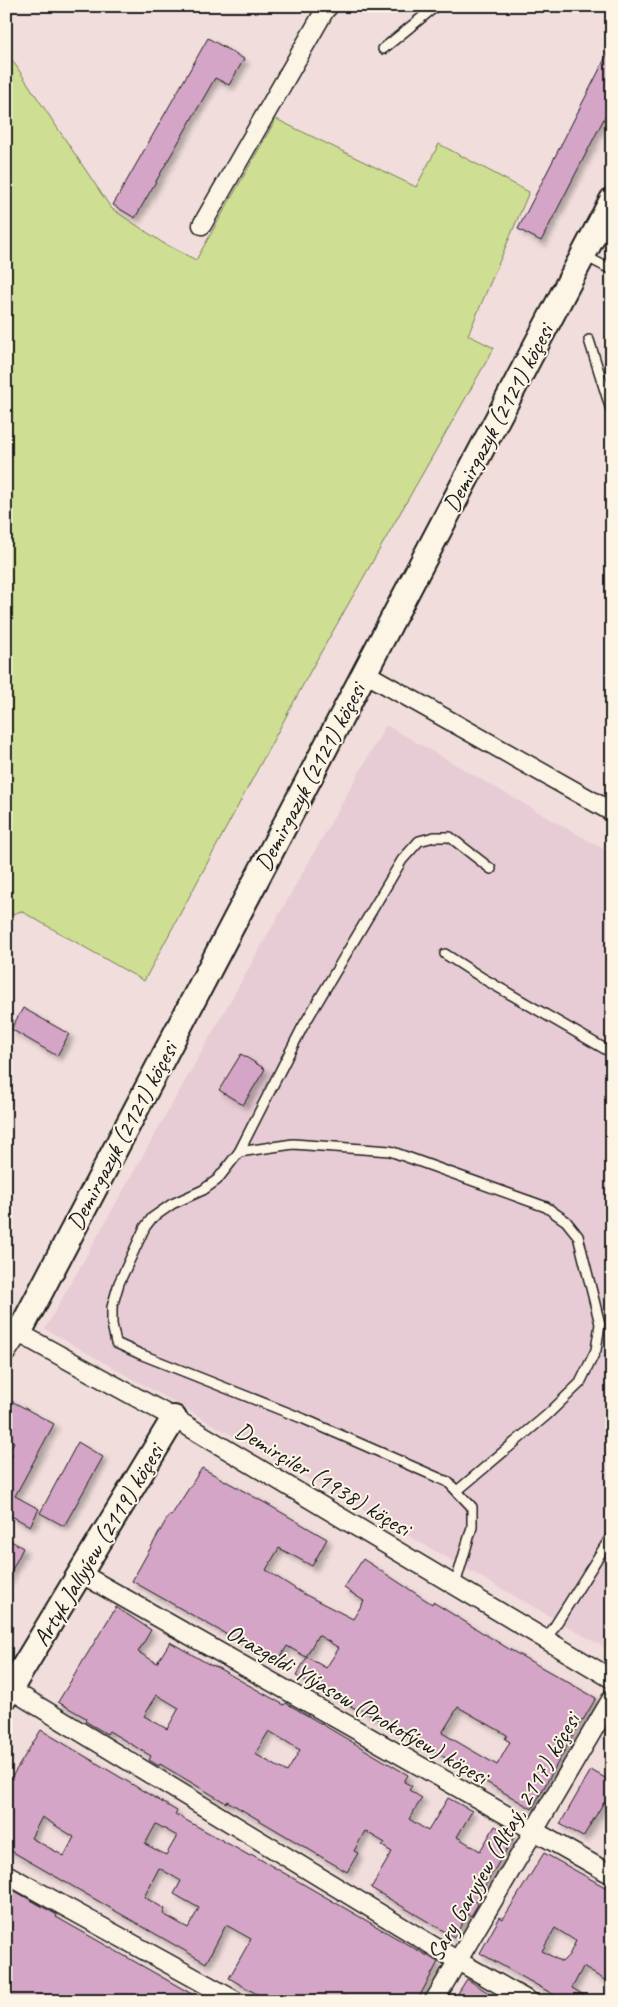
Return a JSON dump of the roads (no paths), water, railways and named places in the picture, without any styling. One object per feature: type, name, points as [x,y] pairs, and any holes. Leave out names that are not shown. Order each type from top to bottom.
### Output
[{"type":"street","points":[[202,225],[329,6]]},
{"type":"street","name":"Demirgazyk (2121) köçesi","points":[[6,1353],[12,1330],[364,673],[612,200]]},
{"type":"street","points":[[364,673],[612,812]]},
{"type":"street","name":"Demirçiler (1938) köçesi","points":[[12,1330],[174,1418],[612,1679]]},
{"type":"street","name":"Artyk Jallyýew (2119) köçesi","points":[[8,1693],[174,1418]]},
{"type":"street","name":"Orazgeldi Ylýasow (Prokofýew) köçesi","points":[[80,1573],[612,1874]]},
{"type":"street","points":[[8,1693],[458,1961],[529,2001]]},
{"type":"street","name":"Sary Garyýew (Altaý, 2117) köçesi","points":[[434,2001],[612,1698]]},
{"type":"street","points":[[6,1874],[236,2001]]},
{"type":"lane","points":[[383,49],[436,6]]},
{"type":"lane","points":[[583,255],[612,270]]},
{"type":"lane","points":[[589,340],[612,413]]},
{"type":"lane","points":[[455,1586],[472,1527],[472,1507],[448,1482],[313,1423],[116,1343],[112,1324],[112,1307],[119,1283],[145,1227],[152,1218],[172,1204],[203,1190],[217,1180],[239,1152],[302,1028],[402,860],[419,841],[434,837],[450,837],[491,870]]},
{"type":"lane","points":[[445,954],[484,980],[612,1053]]},
{"type":"lane","points":[[239,1152],[293,1144],[390,1151],[546,1207],[566,1221],[578,1236],[600,1324],[596,1350],[580,1383],[547,1415],[457,1491]]},
{"type":"lane","points":[[546,1640],[612,1535]]}]
